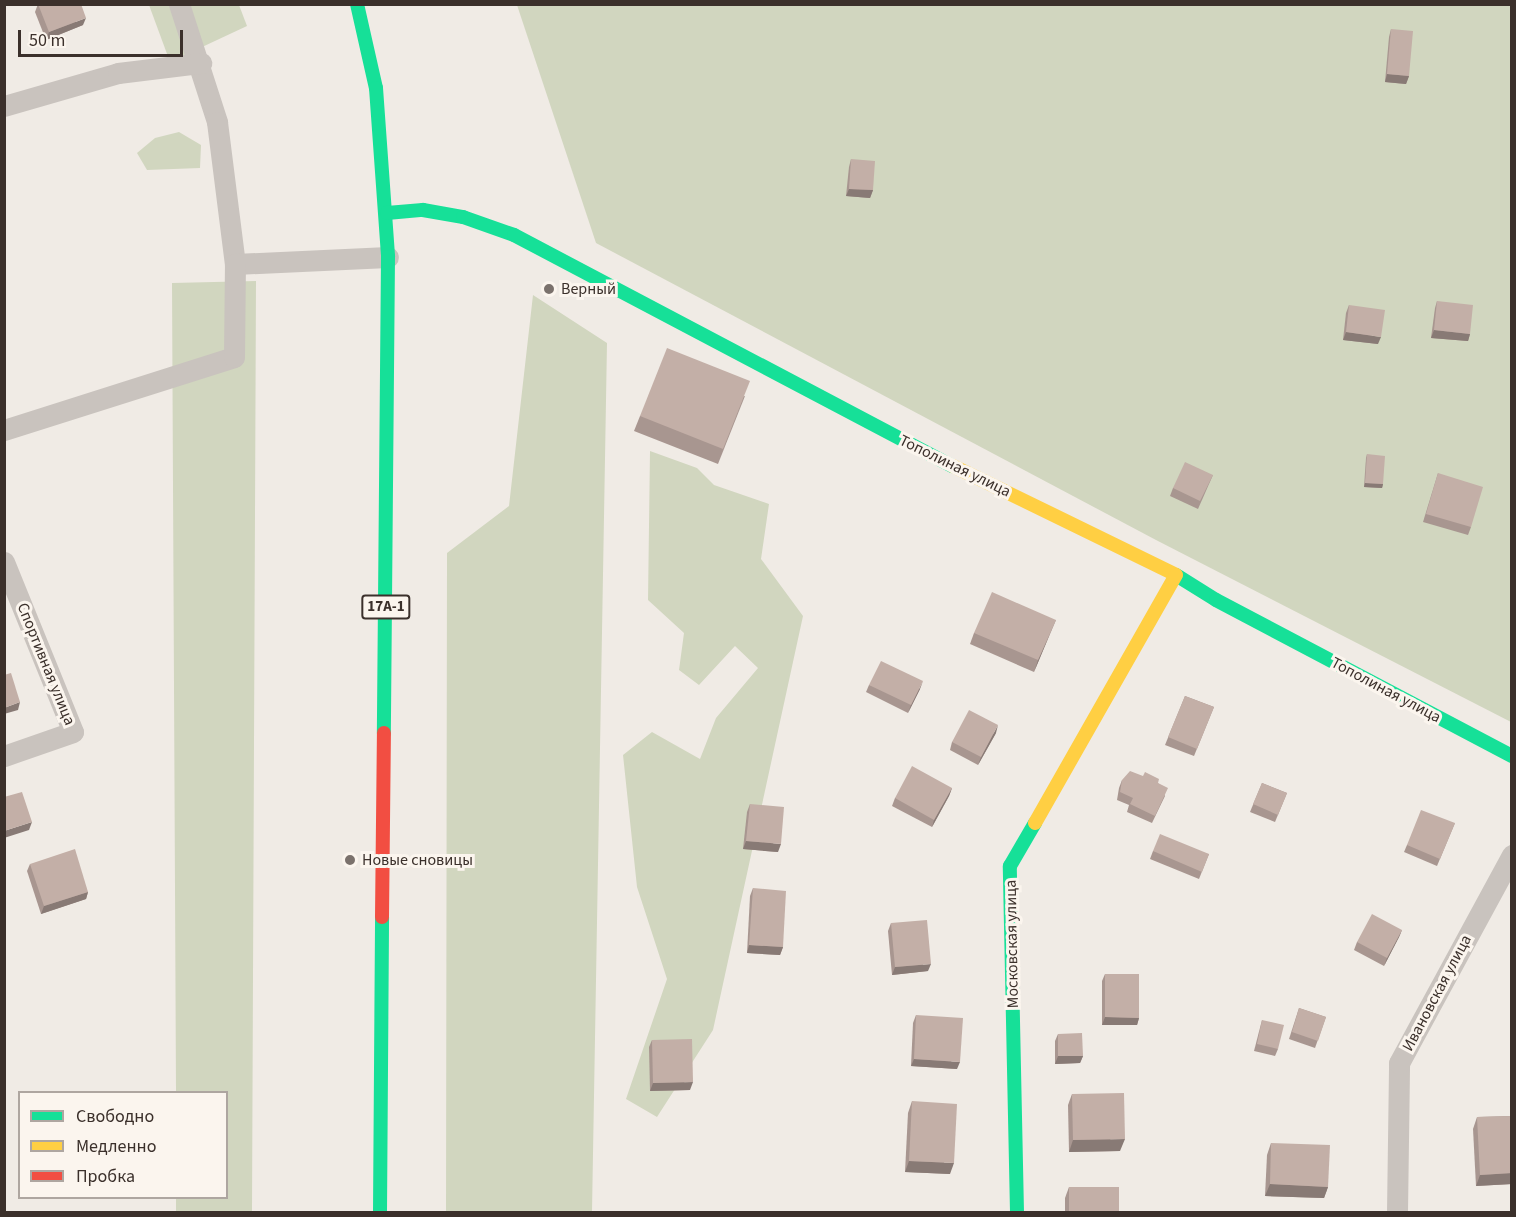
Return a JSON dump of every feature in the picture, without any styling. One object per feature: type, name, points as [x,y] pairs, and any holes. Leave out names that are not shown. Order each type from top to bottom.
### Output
[{"type":"street","points":[[4,429],[234,357],[235,264],[217,122],[201,63],[179,4]]},
{"type":"street","name":"17А-1","points":[[357,4],[376,88],[387,213],[388,257],[380,1212]]},
{"type":"street","points":[[4,106],[118,73],[201,63]]},
{"type":"street","name":"Тополиная улица","points":[[387,213],[423,210],[463,217],[514,235],[858,418],[1176,575],[1216,600],[1512,756]]},
{"type":"street","points":[[235,264],[388,257]]},
{"type":"street","name":"Спортивная улица","points":[[4,562],[73,732],[4,756]]},
{"type":"street","name":"Московская улица","points":[[1017,1212],[1010,866],[1176,575]]},
{"type":"street","name":"Ивановская улица","points":[[1397,1212],[1399,1063],[1512,855]]},
{"type":"green space","points":[[149,5],[239,5],[247,26],[170,62]]},
{"type":"green space","points":[[517,5],[1511,5],[1511,722],[1156,540],[596,243]]},
{"type":"green space","points":[[179,132],[201,145],[200,168],[147,170],[137,153],[155,138]]},
{"type":"green space","points":[[256,281],[252,1212],[176,1212],[176,1199],[228,1199],[228,1091],[176,1091],[172,283]]},
{"type":"green space","points":[[533,295],[607,343],[592,1212],[446,1212],[447,553],[509,506]]},
{"type":"green space","points":[[650,451],[697,468],[714,485],[769,504],[761,559],[803,616],[713,1030],[657,1117],[626,1099],[667,979],[637,887],[623,755],[652,732],[700,759],[716,718],[758,668],[735,646],[699,685],[679,670],[684,633],[648,600]]},
{"type":"building","points":[[38,4],[81,4],[86,18],[49,32]]},
{"type":"building","points":[[1391,29],[1413,31],[1409,76],[1387,74]]},
{"type":"building","points":[[851,159],[875,161],[873,190],[849,189]]},
{"type":"building","points":[[1437,301],[1473,305],[1470,334],[1434,330]]},
{"type":"building","points":[[1349,305],[1385,310],[1381,337],[1346,332]]},
{"type":"building","points":[[667,348],[750,381],[723,449],[640,416]]},
{"type":"building","points":[[1367,454],[1385,456],[1383,484],[1365,483]]},
{"type":"building","points":[[1185,462],[1213,475],[1200,501],[1173,488]]},
{"type":"building","points":[[1438,473],[1483,487],[1471,527],[1426,514]]},
{"type":"building","points":[[992,592],[1056,620],[1038,660],[974,633]]},
{"type":"building","points":[[881,661],[923,681],[911,705],[869,685]]},
{"type":"building","points":[[11,673],[20,702],[4,708],[4,675]]},
{"type":"building","points":[[1185,696],[1214,707],[1197,749],[1168,737]]},
{"type":"building","points":[[969,710],[998,725],[981,757],[952,742]]},
{"type":"building","points":[[912,766],[952,788],[934,820],[895,798]]},
{"type":"building","points":[[1130,771],[1143,776],[1145,772],[1159,779],[1158,783],[1168,788],[1155,816],[1130,804],[1133,798],[1120,792],[1122,780]]},
{"type":"building","points":[[1262,783],[1287,793],[1278,815],[1253,804]]},
{"type":"building","points":[[22,792],[32,822],[4,831],[4,797]]},
{"type":"building","points":[[750,804],[784,807],[781,844],[746,841]]},
{"type":"building","points":[[1421,810],[1455,823],[1440,859],[1407,845]]},
{"type":"building","points":[[1160,834],[1209,854],[1202,872],[1153,851]]},
{"type":"building","points":[[75,849],[88,892],[44,906],[30,864]]},
{"type":"building","points":[[753,888],[786,891],[783,947],[749,945]]},
{"type":"building","points":[[1372,914],[1402,930],[1387,958],[1357,942]]},
{"type":"building","points":[[927,920],[931,964],[895,967],[891,923]]},
{"type":"building","points":[[1105,974],[1139,974],[1139,1018],[1105,1017]]},
{"type":"building","points":[[1299,1008],[1326,1017],[1318,1041],[1292,1032]]},
{"type":"building","points":[[916,1015],[963,1018],[960,1062],[914,1059]]},
{"type":"building","points":[[1262,1020],[1284,1025],[1278,1049],[1257,1044]]},
{"type":"building","points":[[1082,1033],[1083,1056],[1058,1056],[1058,1034]]},
{"type":"building","points":[[692,1039],[693,1082],[653,1083],[652,1040]]},
{"type":"building","points":[[1124,1093],[1125,1139],[1073,1140],[1072,1094]]},
{"type":"building","points":[[912,1101],[957,1104],[954,1163],[909,1161]]},
{"type":"building","points":[[1512,1116],[1512,1173],[1480,1175],[1477,1117]]},
{"type":"building","points":[[1271,1143],[1330,1145],[1328,1187],[1270,1184]]},
{"type":"building","points":[[1069,1187],[1119,1187],[1119,1212],[1069,1212]]},
{"type":"traffic: fast","points":[[357,4],[376,88],[388,257],[384,733]]},
{"type":"traffic: fast","points":[[387,213],[423,210],[463,217],[514,235],[953,466]]},
{"type":"traffic: fast","points":[[1176,575],[1216,600],[1512,756]]},
{"type":"traffic: fast","points":[[1017,1212],[1010,866],[1035,823]]},
{"type":"traffic: fast","points":[[380,1212],[382,917]]},
{"type":"traffic: slow","points":[[953,466],[1176,575]]},
{"type":"traffic: slow","points":[[1035,823],[1176,575]]},
{"type":"traffic: jam","points":[[382,917],[384,733]]},
{"type":"place","name":"Верный","points":[[549,289]]},
{"type":"place","name":"Новые сновицы","points":[[350,860]]}]
